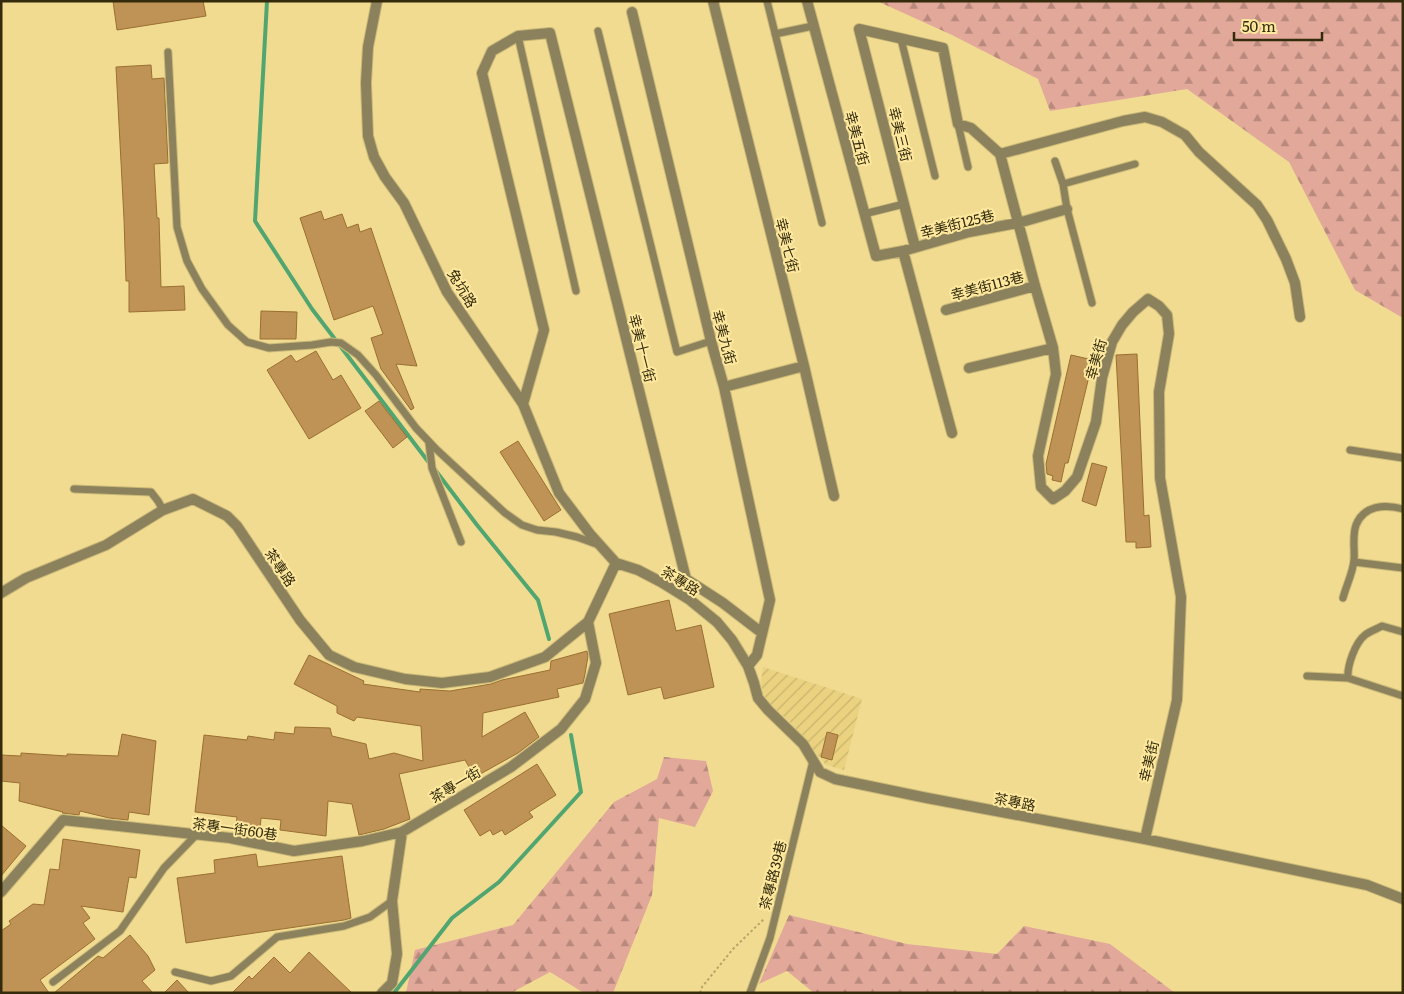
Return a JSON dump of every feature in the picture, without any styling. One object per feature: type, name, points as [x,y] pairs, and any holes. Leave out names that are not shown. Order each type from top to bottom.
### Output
[{"type":"street","name":"兔坑路","points":[[377,1],[368,47],[366,83],[368,136],[374,157],[384,177],[404,203],[447,292],[523,404],[559,493],[590,534],[616,563]]},
{"type":"street","name":"幸美七街","points":[[714,1],[834,496]]},
{"type":"street","name":"幸美五街","points":[[807,1],[876,256],[903,251]]},
{"type":"street","name":"幸美九街","points":[[632,12],[711,341],[724,387],[770,600],[757,655],[748,666]]},
{"type":"street","name":"幸美三街","points":[[901,39],[859,28],[916,247]]},
{"type":"street","name":"幸美十一街","points":[[518,36],[550,33],[686,579],[723,603],[762,633]]},
{"type":"street","points":[[518,36],[492,51],[482,73],[544,330],[523,404]]},
{"type":"street","points":[[901,39],[943,48],[958,124],[971,128],[1000,154],[1144,117],[1162,122],[1185,135],[1199,152],[1257,205],[1267,220],[1286,259],[1295,283],[1300,317]]},
{"type":"street","name":"幸美街","points":[[1000,154],[1053,348],[1056,374],[1038,456],[1041,487],[1053,500],[1065,491],[1077,477],[1096,422],[1102,378],[1112,342],[1122,325],[1148,299],[1159,306],[1167,316],[1169,334],[1159,392],[1160,478],[1180,597],[1177,700],[1144,839]]},
{"type":"street","name":"幸美街125巷","points":[[903,251],[969,232],[1018,223],[1067,210]]},
{"type":"street","points":[[903,251],[952,433]]},
{"type":"street","name":"幸美街113巷","points":[[946,310],[1035,286]]},
{"type":"street","points":[[969,368],[1053,348]]},
{"type":"street","points":[[724,387],[804,366]]},
{"type":"street","name":"茶專路","points":[[1,593],[26,578],[106,545],[163,510],[194,499],[227,516],[237,526],[300,620],[329,655],[354,668],[405,679],[442,683],[490,677],[545,656],[588,622],[616,563],[638,570],[661,582],[690,600],[717,622],[732,640],[748,666],[758,698],[803,744],[820,772],[834,779],[1144,839],[1367,885],[1403,899]]},
{"type":"street","name":"茶專一街","points":[[402,832],[511,767],[561,729],[585,698],[596,663],[588,622]]},
{"type":"street","name":"茶專一街60巷","points":[[1,892],[63,820],[230,838],[294,850],[363,842],[402,832]]},
{"type":"street","points":[[382,993],[392,983],[397,954],[392,900],[402,832]]},
{"type":"lane","points":[[767,1],[822,223]]},
{"type":"lane","points":[[775,34],[813,26]]},
{"type":"lane","points":[[598,31],[677,352],[711,341]]},
{"type":"lane","points":[[518,36],[576,291]]},
{"type":"lane","points":[[901,39],[935,176]]},
{"type":"lane","points":[[168,52],[176,227],[187,261],[202,290],[228,325],[247,342],[269,348],[330,342],[341,343],[358,355],[376,375],[416,428],[429,442],[505,513],[522,525],[537,530],[556,532],[601,546]]},
{"type":"lane","points":[[958,124],[968,167]]},
{"type":"lane","points":[[1055,161],[1063,184],[1067,210],[1092,303]]},
{"type":"lane","points":[[1063,184],[1135,164]]},
{"type":"lane","points":[[864,214],[904,204]]},
{"type":"lane","points":[[429,442],[432,468],[461,542]]},
{"type":"lane","points":[[1350,450],[1403,458]]},
{"type":"lane","points":[[74,489],[151,492],[163,510]]},
{"type":"lane","points":[[1343,598],[1354,562],[1356,525],[1364,512],[1378,506],[1392,506],[1403,509]]},
{"type":"lane","points":[[1354,562],[1403,568]]},
{"type":"lane","points":[[1348,678],[1352,655],[1366,634],[1382,626],[1403,632]]},
{"type":"lane","points":[[1307,676],[1348,678],[1403,696]]},
{"type":"lane","name":"茶專路39巷","points":[[750,993],[770,938],[813,761]]},
{"type":"lane","points":[[53,982],[120,931],[164,868],[196,835]]},
{"type":"lane","points":[[175,972],[211,981],[231,976],[277,937],[344,926],[370,917],[392,900]]},
{"type":"path","points":[[700,993],[702,987],[733,949],[778,906]]},
{"type":"shaded area","points":[[763,667],[862,699],[844,770],[826,765],[792,724],[770,704],[763,694],[761,682]]},
{"type":"green space","points":[[877,1],[1403,1],[1403,318],[1355,290],[1289,162],[1187,89],[1050,111],[1038,79],[952,35]]},
{"type":"green space","points":[[664,757],[706,761],[713,791],[695,827],[659,818],[652,895],[613,993],[584,993],[550,972],[511,993],[406,993],[415,950],[513,925],[614,802],[657,779]]},
{"type":"green space","points":[[789,915],[907,944],[997,954],[1024,926],[1110,944],[1175,993],[814,993],[787,971],[759,984]]},
{"type":"building","points":[[113,1],[203,1],[206,16],[117,30]]},
{"type":"building","points":[[151,65],[152,79],[164,78],[168,163],[154,164],[157,218],[159,218],[161,287],[184,286],[185,310],[129,312],[129,281],[126,281],[116,67]]},
{"type":"building","points":[[321,211],[324,220],[342,214],[347,228],[358,224],[360,232],[371,228],[417,366],[396,364],[414,408],[411,410],[381,369],[371,338],[383,334],[373,306],[334,320],[300,218]]},
{"type":"building","points":[[261,311],[297,312],[296,339],[260,339]]},
{"type":"building","points":[[316,351],[333,380],[341,375],[361,408],[309,439],[267,370],[291,355],[296,362]]},
{"type":"building","points":[[1137,354],[1144,516],[1149,515],[1151,547],[1136,548],[1136,542],[1126,542],[1116,355]]},
{"type":"building","points":[[1071,355],[1093,360],[1068,463],[1065,463],[1061,482],[1052,480],[1053,476],[1047,474],[1046,464]]},
{"type":"building","points":[[379,401],[407,437],[393,448],[365,411]]},
{"type":"building","points":[[518,441],[561,510],[544,521],[500,452]]},
{"type":"building","points":[[1092,463],[1107,467],[1096,506],[1082,501]]},
{"type":"building","points":[[669,600],[676,631],[701,625],[714,687],[664,699],[661,687],[628,695],[609,614]]},
{"type":"building","points":[[587,651],[588,656],[583,683],[557,689],[559,697],[483,713],[482,737],[525,712],[539,737],[518,753],[475,777],[465,760],[399,774],[410,819],[384,829],[359,835],[352,804],[328,801],[326,836],[280,830],[281,820],[261,818],[260,829],[236,826],[237,817],[195,812],[204,735],[247,740],[248,736],[274,740],[275,732],[294,734],[295,727],[330,728],[332,736],[366,744],[369,759],[394,753],[423,761],[421,726],[357,717],[354,721],[337,713],[337,706],[294,684],[309,655],[364,681],[363,684],[420,692],[420,689],[450,691],[491,684],[550,670],[551,661]]},
{"type":"building","points":[[827,732],[838,735],[832,760],[821,757]]},
{"type":"building","points":[[122,734],[156,741],[149,815],[129,812],[128,820],[109,818],[80,811],[79,815],[62,813],[19,801],[20,783],[1,781],[1,755],[21,756],[21,753],[67,756],[67,754],[118,756]]},
{"type":"building","points":[[537,764],[556,795],[529,812],[533,817],[505,835],[502,830],[493,835],[490,830],[480,836],[464,810]]},
{"type":"building","points":[[1,825],[26,846],[1,876]]},
{"type":"building","points":[[63,839],[140,850],[136,878],[129,877],[123,912],[81,906],[90,918],[83,923],[95,939],[40,980],[49,993],[1,993],[1,931],[11,924],[9,921],[33,904],[44,905],[50,869],[59,870]]},
{"type":"building","points":[[256,854],[258,867],[342,856],[351,918],[186,943],[177,878],[215,873],[214,860]]},
{"type":"building","points":[[130,935],[148,956],[155,970],[142,981],[153,993],[54,993],[98,956],[103,958]]},
{"type":"building","points":[[309,952],[352,993],[232,993],[249,976],[252,979],[274,957],[290,973]]},
{"type":"building","points":[[177,980],[189,993],[164,993]]},
{"type":"waterway","points":[[267,1],[255,221],[312,309],[430,464]]},
{"type":"waterway","points":[[436,471],[538,600],[549,639]]},
{"type":"waterway","points":[[394,993],[452,918],[499,882],[581,792],[571,735]]}]
